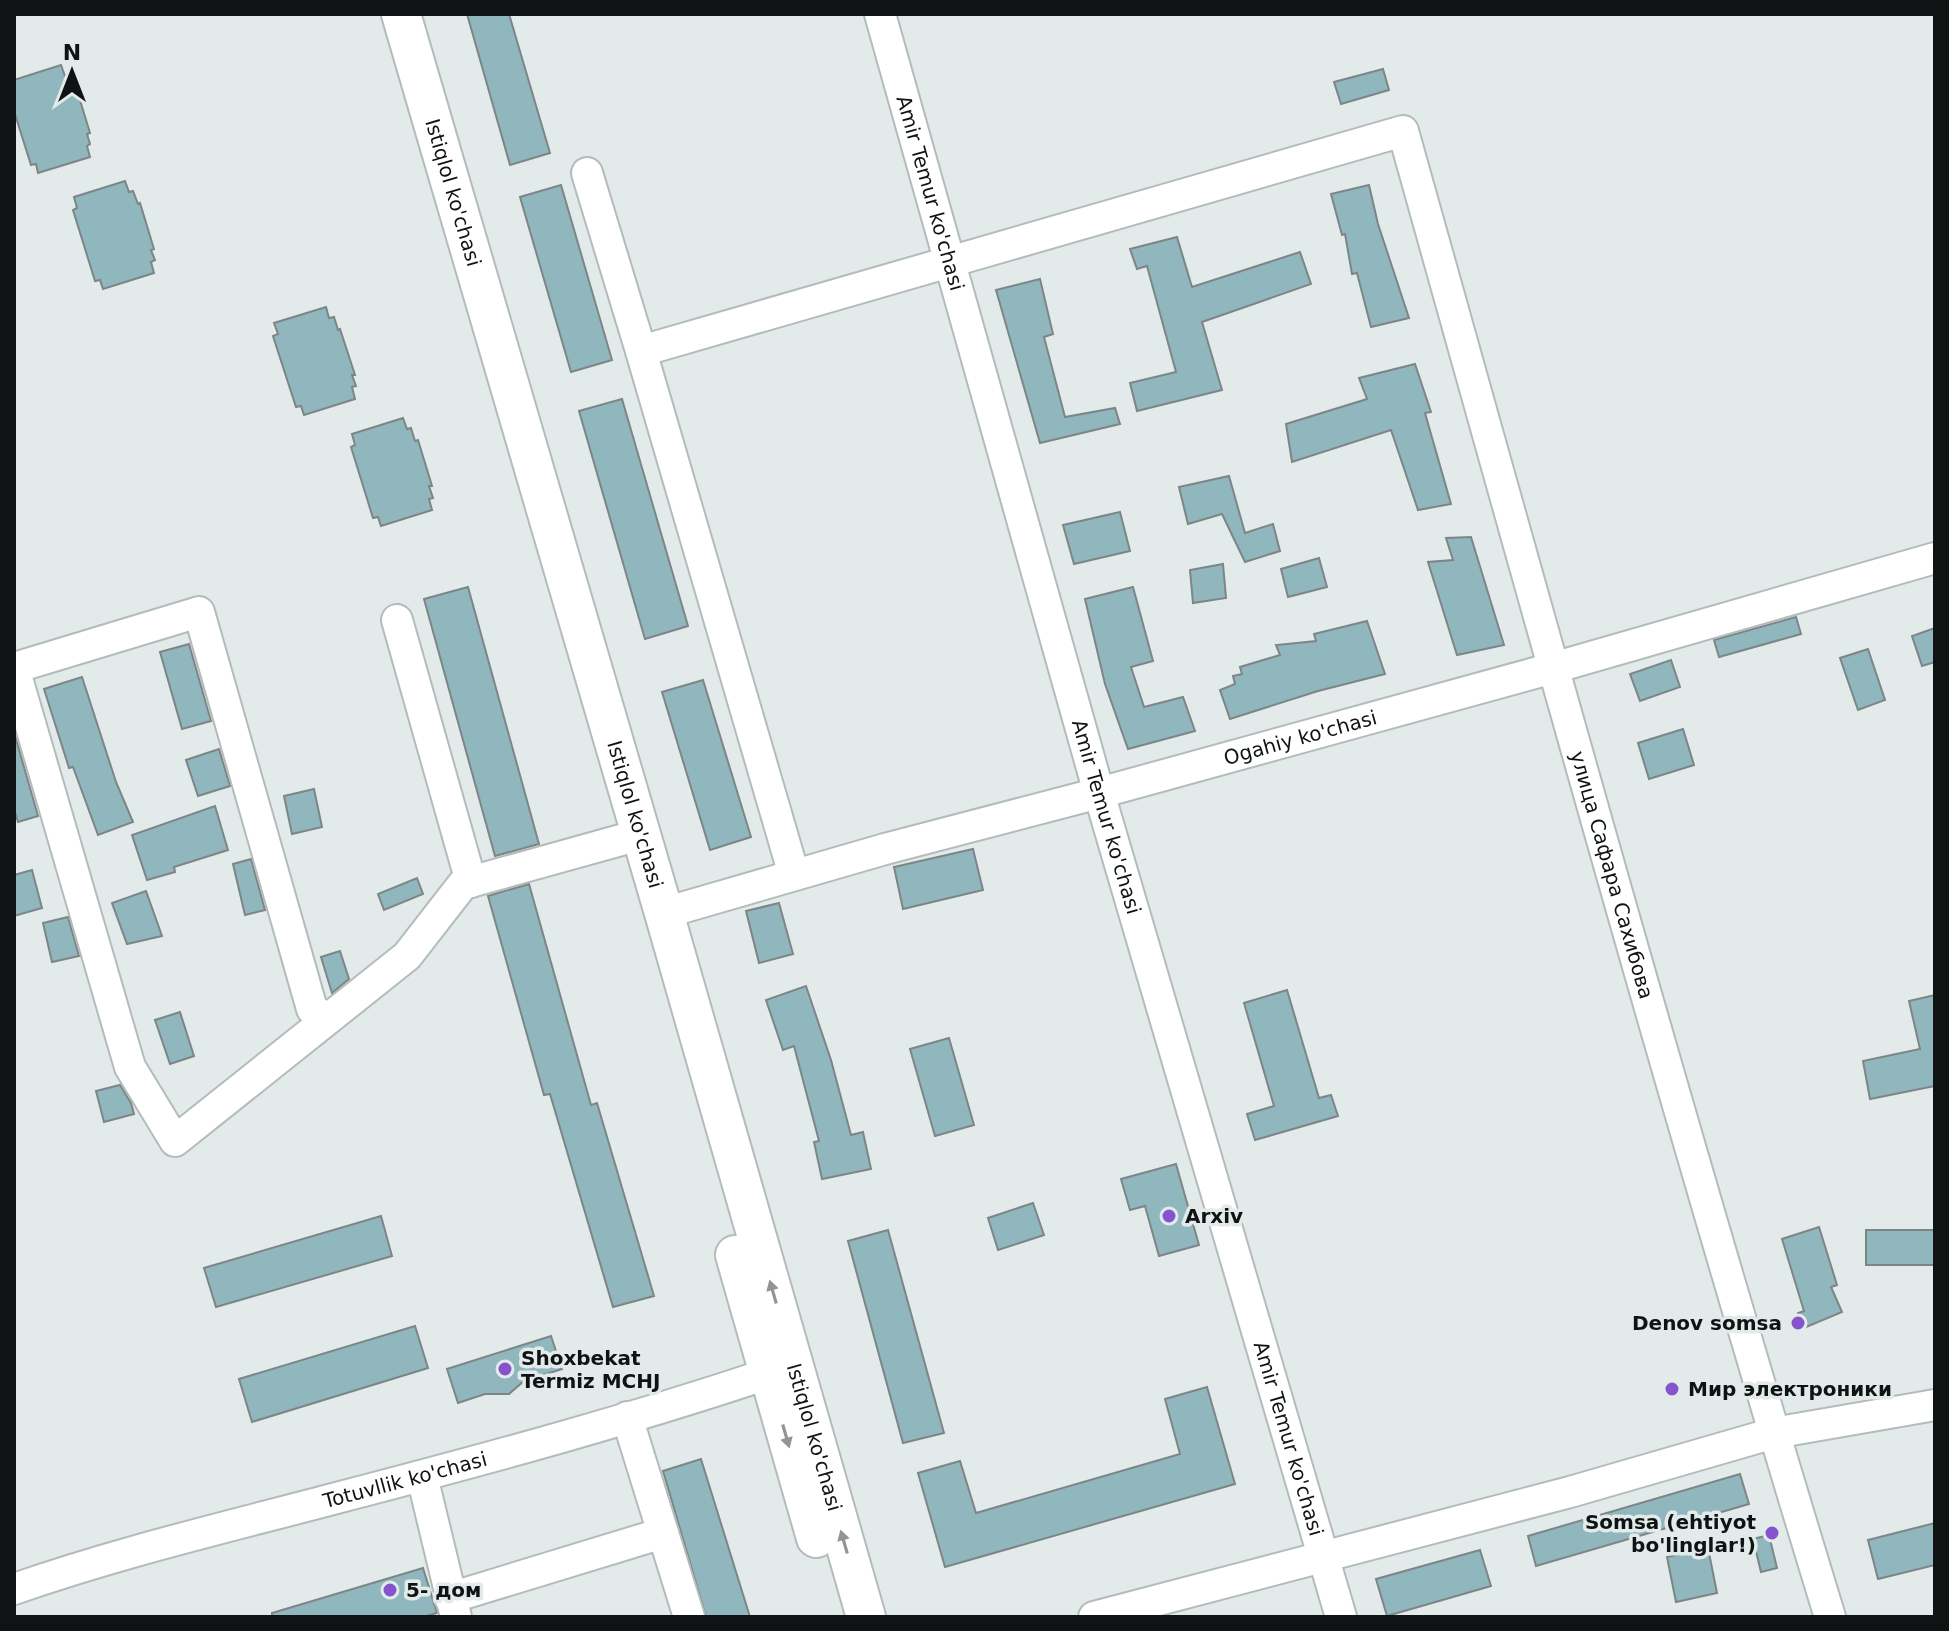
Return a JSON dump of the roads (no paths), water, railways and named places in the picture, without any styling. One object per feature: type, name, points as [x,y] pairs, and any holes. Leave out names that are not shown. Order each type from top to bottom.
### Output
[{"type":"main road","name":"Istiqlol ko'chasi","points":[[381,14],[621,840],[780,1369],[866,1617]]},
{"type":"main road","name":"Istiqlol ko'chasi","points":[[401,14],[664,913],[780,1369],[839,1617]]},
{"type":"street","name":"Amir Temur ko'chasi","points":[[880,14],[1099,793],[1341,1617]]},
{"type":"street","name":"улица Сафара Сахибова","points":[[950,261],[1403,131],[1553,668],[1830,1617]]},
{"type":"street","points":[[587,173],[794,875]]},
{"type":"street","points":[[641,351],[950,261]]},
{"type":"street","name":"Ogahiy ko'chasi","points":[[664,913],[1553,668],[1935,558]]},
{"type":"street","points":[[327,1019],[312,1009],[199,612],[14,668],[130,1067],[175,1141],[407,956],[463,884],[621,840]]},
{"type":"street","points":[[397,620],[471,882]]},
{"type":"street","name":"Totuvllik ko'chasi","points":[[14,1589],[82,1565],[422,1476],[780,1369]]},
{"type":"street","points":[[1094,1617],[1570,1492],[1774,1433],[1935,1405]]},
{"type":"street","points":[[627,1417],[689,1617]]},
{"type":"street","points":[[422,1476],[453,1608],[663,1533]]},
{"type":"place","name":"Arxiv","points":[[1169,1216]]},
{"type":"place","name":"Denov somsa","points":[[1798,1323]]},
{"type":"place","name":"Shoxbekat Termiz MCHJ","points":[[505,1369]]},
{"type":"place","name":"Мир электроники","points":[[1672,1389]]},
{"type":"place","name":"Somsa (ehtiyot bo'linglar!)","points":[[1772,1533]]},
{"type":"place","name":"5- дом","points":[[390,1590]]}]
